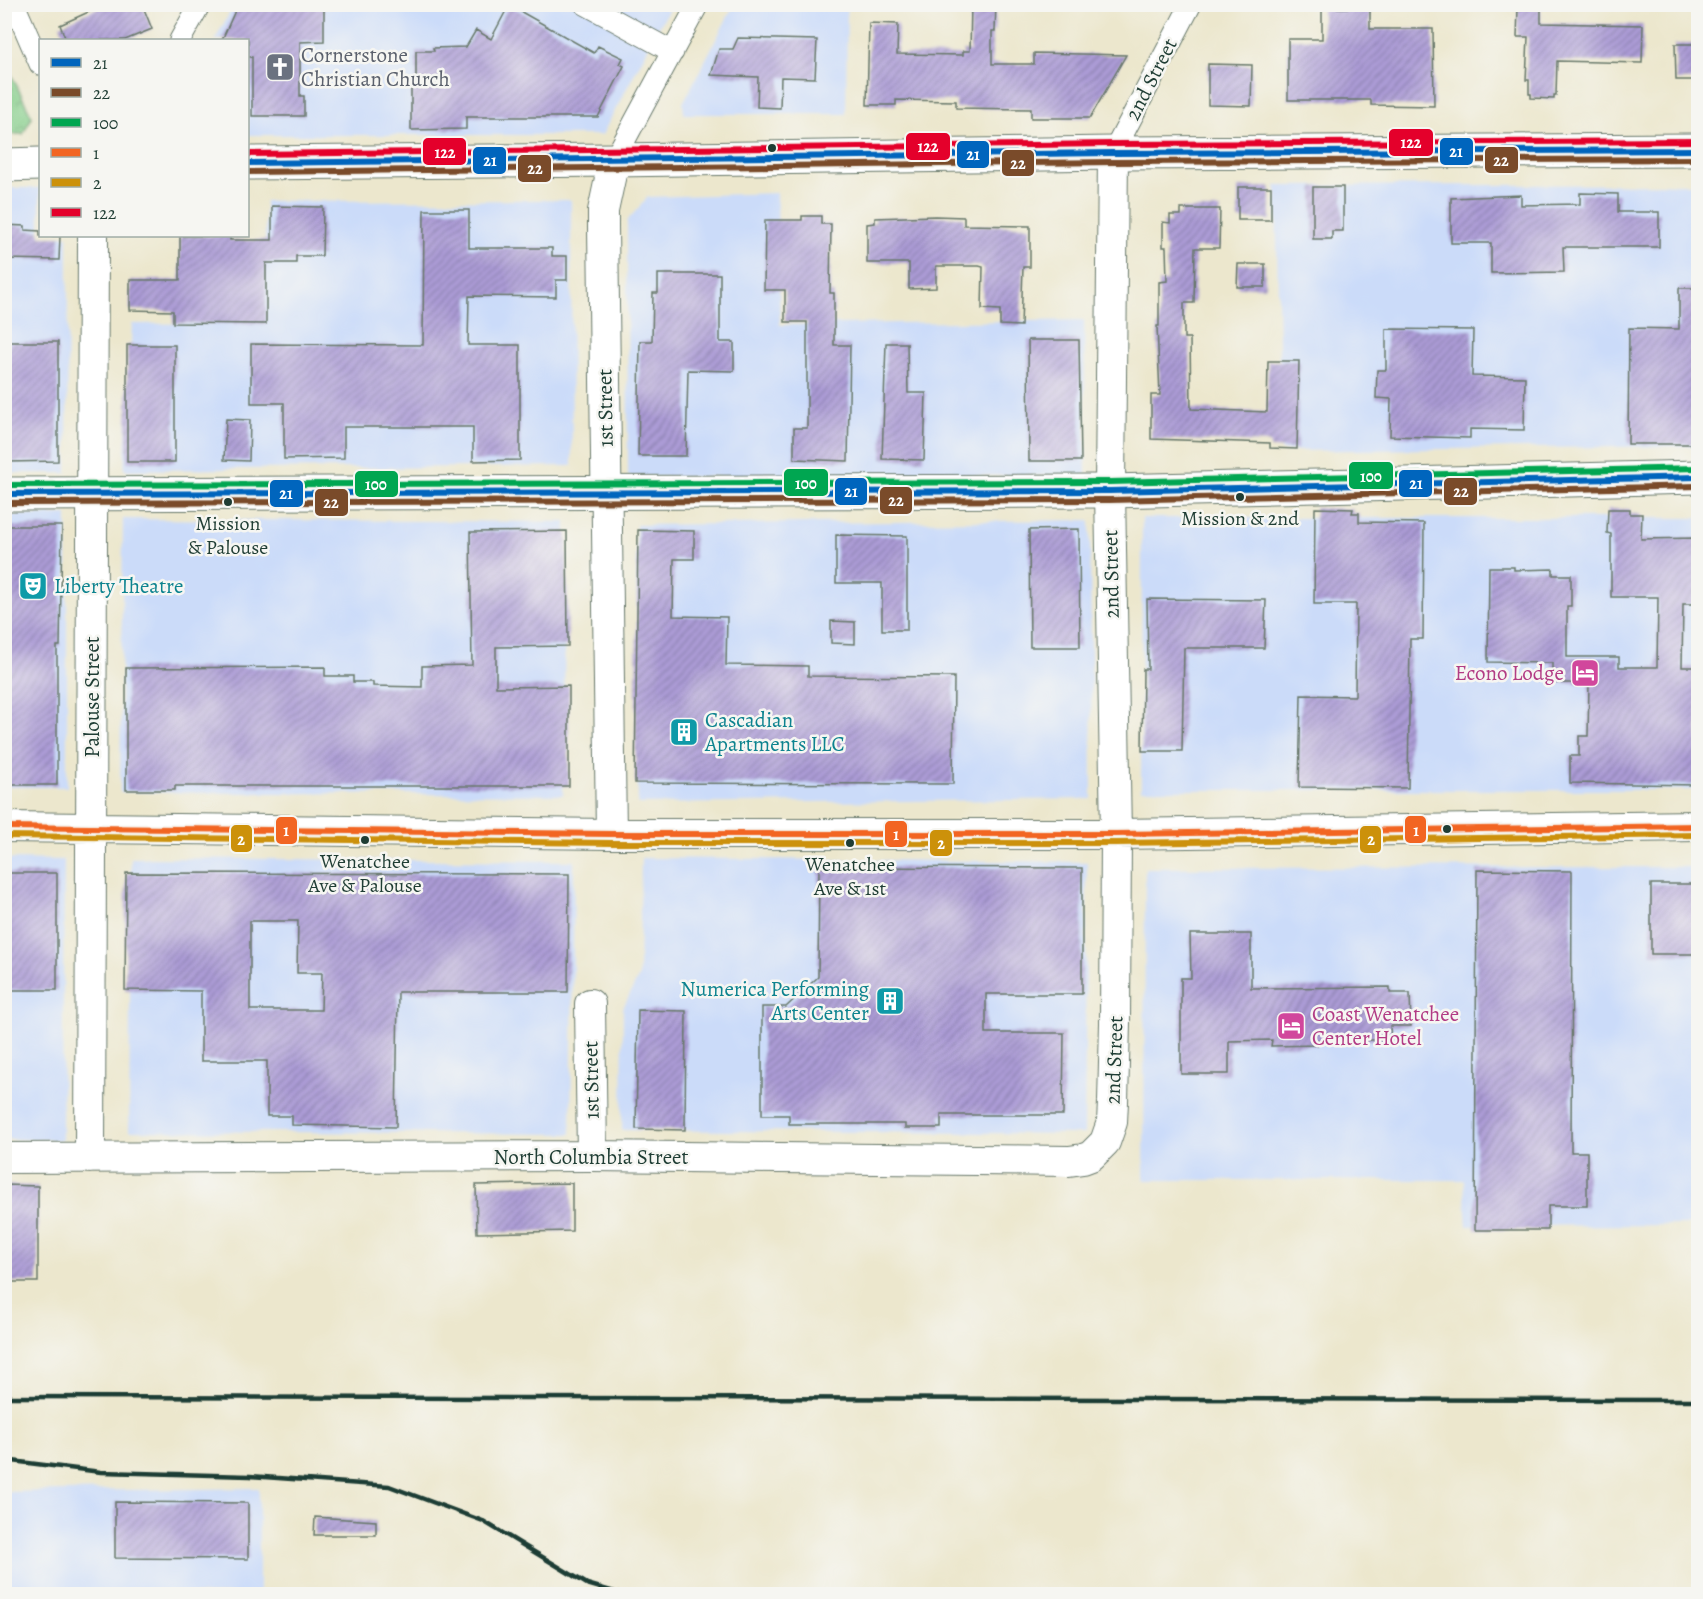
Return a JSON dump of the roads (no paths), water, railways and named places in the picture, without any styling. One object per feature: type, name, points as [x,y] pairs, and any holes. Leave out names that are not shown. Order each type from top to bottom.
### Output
[{"type":"main road","points":[[249,163],[1113,153],[1698,150]]},
{"type":"main road","points":[[4,165],[39,165]]},
{"type":"main road","points":[[4,494],[1110,491],[1698,477]]},
{"type":"street","points":[[14,4],[39,62]]},
{"type":"street","points":[[181,39],[200,4]]},
{"type":"street","points":[[585,4],[673,52]]},
{"type":"street","name":"1st Street","points":[[611,834],[603,211],[614,160],[698,4]]},
{"type":"street","name":"2nd Street","points":[[1091,1156],[1105,1142],[1109,1133],[1113,1102],[1116,1012],[1116,834],[1110,491],[1113,153],[1191,4]]},
{"type":"street","name":"Palouse Street","points":[[90,1158],[93,237]]},
{"type":"street","points":[[4,827],[611,834],[1116,834],[1698,826]]},
{"type":"street","name":"1st Street","points":[[590,1004],[592,1156]]},
{"type":"street","name":"North Columbia Street","points":[[4,1158],[592,1156],[1069,1161],[1091,1156]]},
{"type":"railway","points":[[4,1397],[1698,1400]]},
{"type":"railway","points":[[4,1460],[101,1472],[250,1476],[389,1486],[483,1521],[587,1584],[621,1594]]},
{"type":"place","name":"Cornerstone Christian Church","points":[[280,67]]},
{"type":"place","name":"Mission & 2nd","points":[[1240,497]]},
{"type":"place","name":"Mission & Palouse","points":[[228,502]]},
{"type":"place","name":"Liberty Theatre","points":[[33,586]]},
{"type":"place","name":"Econo Lodge","points":[[1585,673]]},
{"type":"place","name":"Cascadian Apartments LLC","points":[[684,732]]},
{"type":"place","name":"Wenatchee Ave & Palouse","points":[[365,840]]},
{"type":"place","name":"Wenatchee Ave & 1st","points":[[850,843]]},
{"type":"place","name":"Numerica Performing Arts Center","points":[[890,1001]]},
{"type":"place","name":"Coast Wenatchee Center Hotel","points":[[1291,1026]]}]
